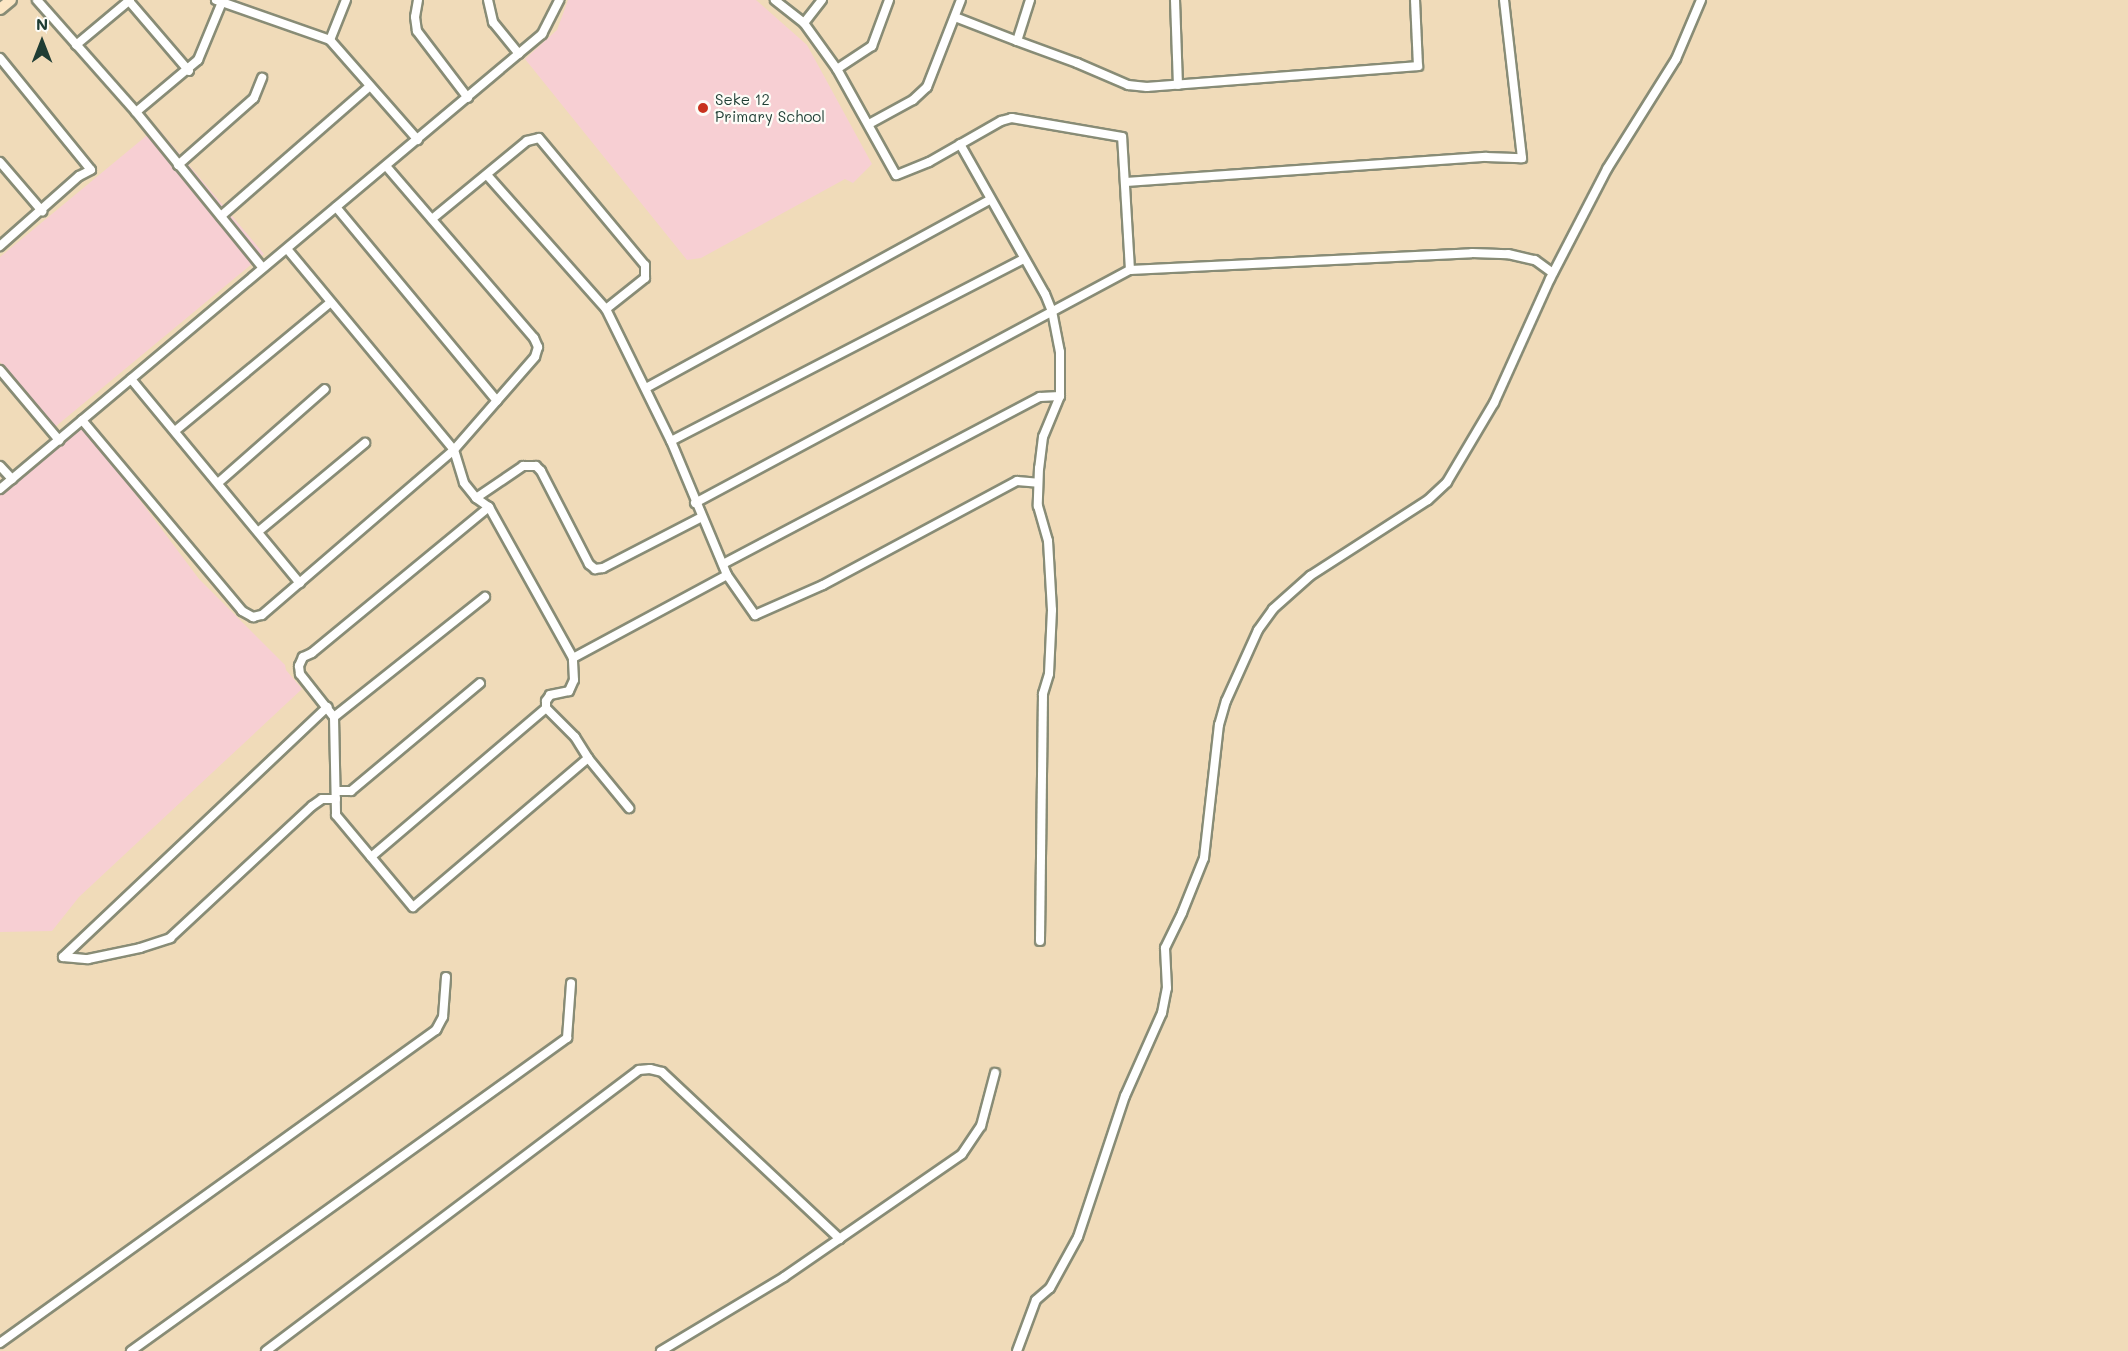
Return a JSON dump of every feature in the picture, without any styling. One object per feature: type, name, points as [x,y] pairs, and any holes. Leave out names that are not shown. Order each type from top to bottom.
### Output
[{"type":"street","points":[[0,9],[11,0]]},
{"type":"street","points":[[37,0],[136,112],[263,268]]},
{"type":"street","points":[[330,40],[346,0]]},
{"type":"street","points":[[418,0],[415,17],[417,31],[468,98]]},
{"type":"street","points":[[488,0],[493,22],[519,54]]},
{"type":"street","points":[[0,489],[519,54],[549,25],[559,0]]},
{"type":"street","points":[[775,0],[804,23],[837,69],[897,175],[929,162],[1001,121],[1012,118],[1122,137],[1130,270]]},
{"type":"street","points":[[804,23],[822,0]]},
{"type":"street","points":[[837,69],[872,46],[889,0]]},
{"type":"street","points":[[868,124],[914,100],[927,87],[961,0]]},
{"type":"street","points":[[1017,41],[1030,0]]},
{"type":"street","points":[[1174,0],[1178,85]]},
{"type":"street","points":[[955,17],[1077,63],[1128,85],[1178,85],[1418,66],[1415,0]]},
{"type":"street","points":[[1126,182],[1486,157],[1522,158],[1504,0]]},
{"type":"street","points":[[1017,1351],[1036,1300],[1050,1288],[1078,1237],[1125,1096],[1162,1013],[1167,988],[1165,948],[1204,858],[1219,725],[1226,701],[1258,630],[1273,609],[1310,576],[1420,506],[1447,482],[1494,403],[1553,273],[1607,169],[1676,59],[1701,0]]},
{"type":"street","points":[[76,45],[129,1],[189,71]]},
{"type":"street","points":[[136,112],[189,71],[202,54],[219,1],[330,40],[418,140]]},
{"type":"street","points":[[0,58],[91,170],[79,176],[0,246]]},
{"type":"street","points":[[178,165],[255,98],[262,78]]},
{"type":"street","points":[[221,216],[369,87]]},
{"type":"street","points":[[432,219],[527,141],[536,138],[543,142],[645,265],[645,278],[606,309]]},
{"type":"street","points":[[960,144],[1052,311],[1060,352],[1060,396],[1043,437],[1038,483],[1038,506],[1048,541],[1052,610],[1049,674],[1043,694],[1040,942]]},
{"type":"street","points":[[0,162],[42,210]]},
{"type":"street","points":[[82,420],[248,615],[262,615],[454,450],[536,357],[537,343],[386,166]]},
{"type":"street","points":[[487,175],[606,309],[671,441],[727,575],[755,615],[823,585],[1017,482],[1038,483]]},
{"type":"street","points":[[646,388],[990,200]]},
{"type":"street","points":[[336,207],[497,401]]},
{"type":"street","points":[[287,249],[454,450],[465,483],[476,498],[489,507],[573,658],[574,680],[569,691],[550,696],[546,708],[371,857]]},
{"type":"street","points":[[695,503],[1130,270],[1472,253],[1508,254],[1535,260],[1553,273]]},
{"type":"street","points":[[671,441],[1024,260]]},
{"type":"street","points":[[175,431],[331,302]]},
{"type":"street","points":[[0,370],[58,440]]},
{"type":"street","points":[[131,379],[300,583]]},
{"type":"street","points":[[218,483],[325,389]]},
{"type":"street","points":[[723,564],[1040,397],[1060,396]]},
{"type":"street","points":[[259,531],[365,443]]},
{"type":"street","points":[[476,498],[523,466],[529,464],[536,466],[541,471],[590,564],[595,569],[603,568],[702,517]]},
{"type":"street","points":[[0,466],[12,479]]},
{"type":"street","points":[[489,507],[312,653],[303,657],[299,666],[300,674],[334,717],[336,815],[413,907],[588,758]]},
{"type":"street","points":[[573,658],[727,575]]},
{"type":"street","points":[[334,717],[485,597]]},
{"type":"street","points":[[327,707],[63,957],[88,959],[140,948],[170,938],[312,806],[322,800],[351,791],[480,683]]},
{"type":"street","points":[[546,708],[575,737],[588,758],[629,808]]},
{"type":"street","points":[[0,1343],[436,1030],[443,1017],[446,977]]},
{"type":"street","points":[[131,1351],[567,1038],[571,983]]},
{"type":"street","points":[[266,1351],[639,1070],[650,1069],[662,1072],[840,1239]]},
{"type":"street","points":[[661,1351],[784,1277],[962,1154],[981,1126],[995,1073]]},
{"type":"shaded area","name":"Seke 12 Primary School","points":[[568,0],[756,0],[807,45],[872,164],[853,183],[845,179],[701,258],[687,260],[525,59],[557,30]]},
{"type":"shaded area","points":[[157,127],[264,254],[55,427],[0,362],[0,257]]},
{"type":"shaded area","points":[[79,419],[199,579],[285,665],[286,670],[302,689],[79,897],[52,931],[0,932],[0,486]]},
{"type":"place","name":"Seke 12 Primary School","points":[[703,108]]}]
